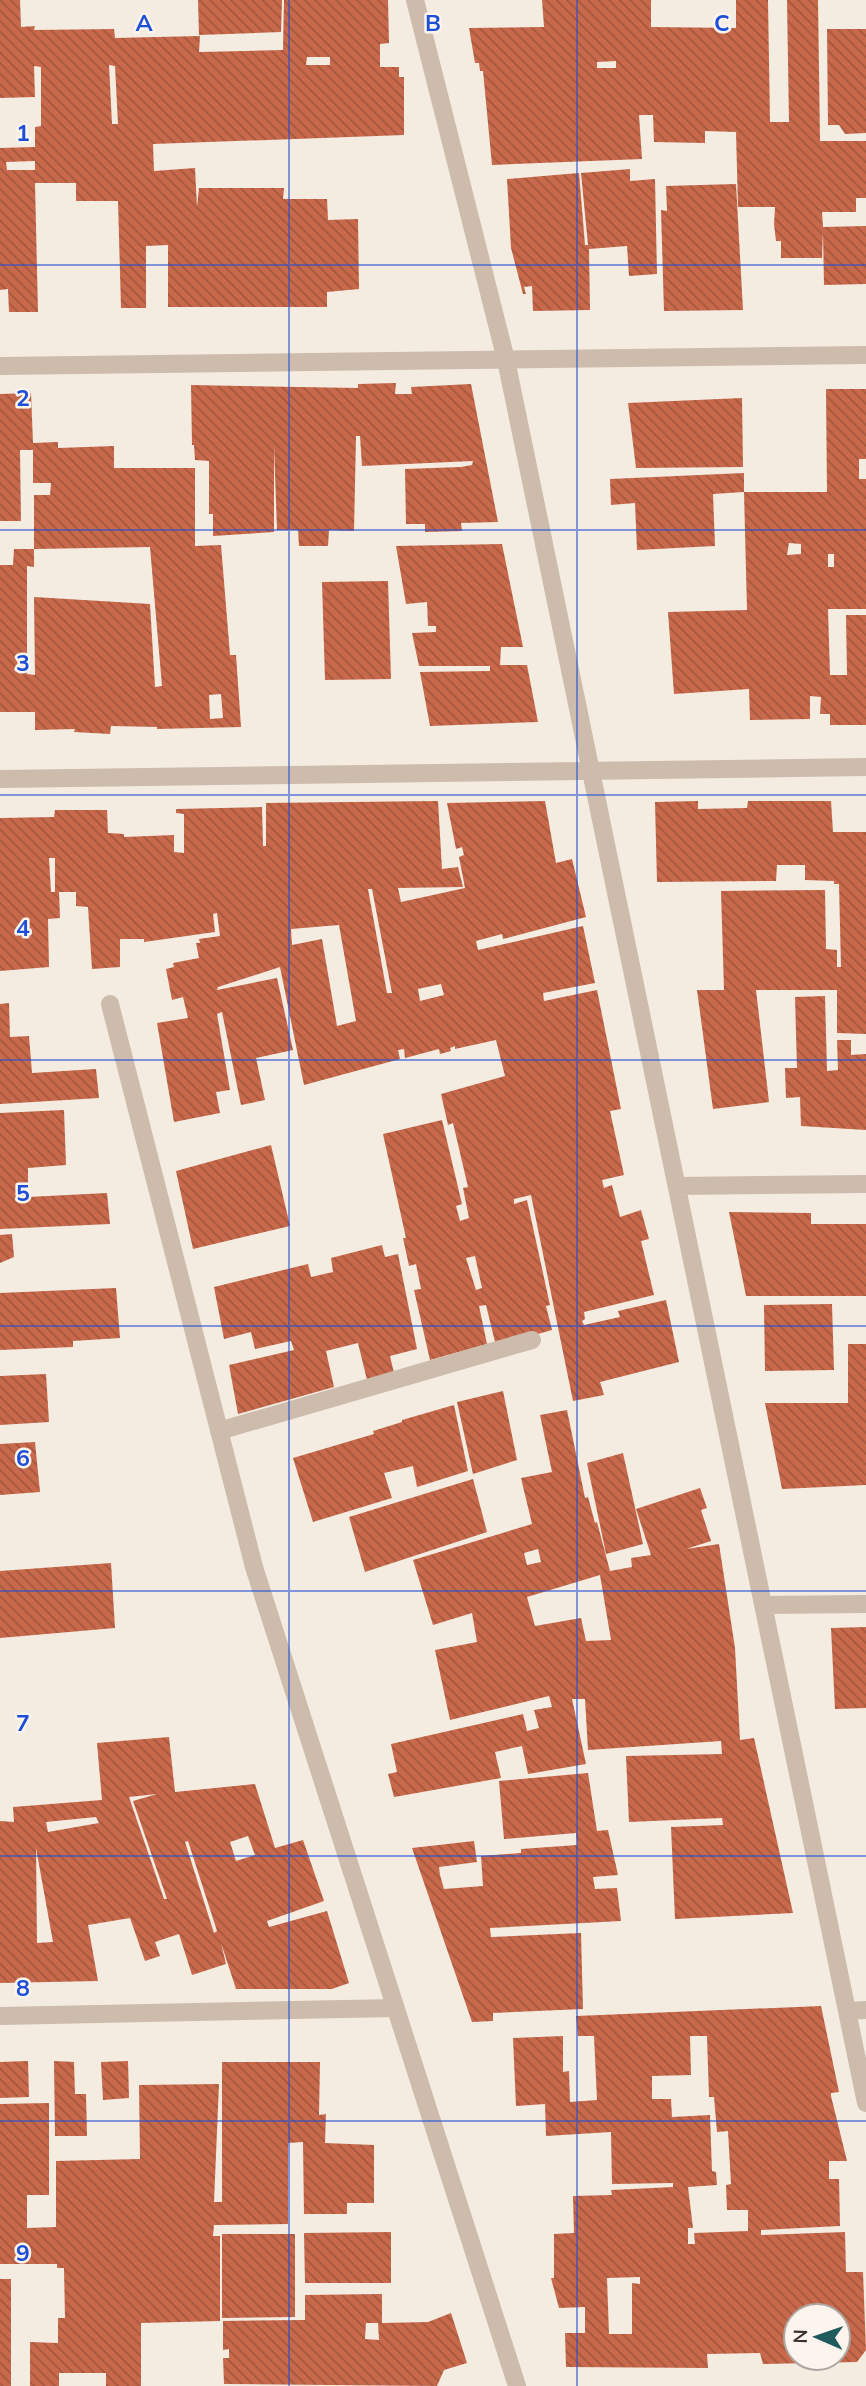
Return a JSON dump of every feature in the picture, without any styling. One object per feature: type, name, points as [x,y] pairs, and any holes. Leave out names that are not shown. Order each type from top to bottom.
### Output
[{"type":"street","points":[[415,0],[506,360],[866,2103]]},
{"type":"street","points":[[0,366],[866,355]]},
{"type":"street","points":[[0,779],[866,767]]},
{"type":"street","points":[[110,1004],[254,1567],[517,2386]]},
{"type":"street","points":[[677,1186],[866,1184]]},
{"type":"street","points":[[219,1431],[532,1340]]},
{"type":"street","points":[[764,1605],[866,1604]]},
{"type":"street","points":[[0,2016],[396,2008]]},
{"type":"street","points":[[847,2011],[866,2010]]},
{"type":"building","points":[[0,0],[20,0],[21,27],[35,26],[34,30],[114,29],[115,38],[200,36],[199,52],[283,50],[284,0],[388,0],[389,43],[380,44],[380,67],[399,67],[399,77],[404,77],[404,135],[153,144],[154,171],[195,168],[197,207],[199,188],[284,188],[283,199],[327,199],[328,220],[358,219],[359,289],[327,292],[327,307],[168,307],[168,245],[146,246],[146,308],[121,308],[118,201],[76,201],[76,183],[35,183],[38,312],[9,312],[8,289],[0,290],[0,148],[35,147],[35,127],[41,126],[41,67],[34,66],[35,97],[0,98]],"holes":[[[307,57],[330,57],[330,65],[306,65]],[[109,65],[115,66],[118,124],[112,124]],[[35,161],[35,170],[7,170],[6,162]]]},
{"type":"building","points":[[198,0],[282,0],[281,32],[199,35]]},
{"type":"building","points":[[542,0],[651,0],[651,27],[736,28],[736,0],[768,0],[770,122],[789,122],[787,0],[818,0],[820,141],[866,141],[866,198],[856,198],[856,212],[822,212],[823,227],[866,226],[866,284],[824,285],[823,231],[822,258],[781,258],[781,241],[776,241],[774,224],[775,207],[738,207],[736,132],[705,131],[705,143],[654,142],[653,115],[639,115],[642,159],[492,165],[483,71],[480,71],[479,63],[475,63],[469,28],[544,27]],"holes":[[[616,61],[616,68],[597,68],[597,62]]]},
{"type":"building","points":[[827,29],[866,29],[866,133],[845,134],[839,125],[828,125]]},
{"type":"building","points":[[630,169],[630,181],[655,179],[657,274],[629,276],[627,246],[589,249],[590,310],[533,311],[532,286],[524,287],[526,294],[523,294],[511,248],[507,179],[579,173],[585,245],[588,245],[581,173]]},
{"type":"building","points":[[736,184],[743,310],[664,311],[661,210],[667,211],[666,186]]},
{"type":"building","points":[[396,383],[395,394],[412,394],[411,387],[471,384],[498,522],[461,523],[462,531],[425,532],[425,524],[406,524],[405,469],[461,467],[472,465],[473,461],[362,466],[360,436],[356,436],[354,531],[329,530],[328,546],[299,546],[298,530],[277,530],[274,445],[274,532],[213,536],[213,514],[209,514],[209,461],[195,460],[192,445],[191,385],[358,388],[358,384]]},
{"type":"building","points":[[826,389],[866,389],[866,459],[859,459],[859,479],[866,479],[866,609],[828,609],[830,675],[847,675],[846,615],[866,615],[866,725],[830,725],[830,714],[820,714],[821,697],[810,696],[810,719],[750,720],[749,689],[674,694],[668,612],[747,610],[744,492],[827,492]],"holes":[[[789,543],[801,544],[801,554],[787,555]],[[828,554],[834,554],[834,567],[828,567]]]},
{"type":"building","points":[[31,393],[33,443],[58,442],[58,448],[114,446],[114,468],[195,468],[195,546],[221,545],[230,655],[236,655],[241,727],[157,729],[111,726],[110,734],[74,732],[75,729],[35,730],[35,712],[0,712],[0,565],[13,565],[14,549],[34,549],[34,495],[50,495],[51,483],[33,483],[33,450],[20,450],[21,521],[0,521],[0,394]],"holes":[[[150,547],[162,686],[155,687],[150,604],[34,597],[35,675],[27,674],[27,566],[34,567],[34,549]],[[221,694],[223,718],[210,719],[209,695]]]},
{"type":"building","points":[[742,398],[743,467],[636,468],[628,403]]},
{"type":"building","points":[[744,473],[744,492],[713,494],[715,546],[637,550],[635,503],[611,505],[610,479]]},
{"type":"building","points":[[502,544],[523,647],[501,647],[500,665],[527,665],[538,722],[430,726],[420,672],[490,671],[490,666],[419,666],[412,633],[436,632],[436,626],[428,626],[427,602],[406,604],[396,546]]},
{"type":"building","points":[[388,581],[391,679],[325,680],[322,582]]},
{"type":"building","points":[[438,801],[442,869],[458,867],[463,887],[398,888],[401,902],[465,888],[459,857],[464,855],[462,847],[456,849],[447,803],[545,801],[556,863],[572,859],[586,917],[503,939],[502,934],[476,941],[478,950],[583,926],[595,983],[543,993],[544,1001],[597,990],[621,1109],[610,1111],[624,1175],[602,1180],[604,1188],[612,1185],[620,1217],[641,1210],[649,1239],[641,1241],[654,1295],[584,1312],[585,1319],[582,1321],[584,1325],[620,1317],[618,1311],[666,1300],[679,1362],[600,1382],[604,1395],[573,1401],[531,1195],[514,1199],[514,1204],[527,1200],[550,1305],[546,1306],[552,1330],[496,1346],[486,1305],[479,1306],[487,1344],[430,1360],[414,1290],[421,1289],[416,1264],[409,1266],[403,1238],[406,1238],[383,1134],[442,1120],[462,1204],[456,1206],[460,1221],[469,1218],[463,1188],[468,1187],[453,1123],[448,1125],[441,1094],[505,1076],[496,1040],[455,1049],[455,1046],[450,1048],[451,1051],[440,1054],[439,1049],[405,1058],[404,1049],[398,1050],[400,1059],[304,1085],[280,967],[218,987],[217,990],[277,978],[293,1050],[256,1058],[265,1100],[241,1105],[222,1012],[217,1014],[230,1090],[216,1092],[220,1113],[174,1122],[157,1023],[188,1018],[183,997],[172,1000],[166,969],[174,967],[173,963],[199,958],[196,943],[200,943],[199,939],[220,936],[217,913],[213,914],[215,932],[144,942],[144,939],[120,939],[120,967],[92,969],[88,907],[76,906],[76,892],[59,892],[60,918],[48,919],[49,967],[0,971],[0,818],[54,817],[55,810],[107,810],[108,833],[124,834],[124,837],[174,835],[174,852],[184,853],[184,814],[176,813],[176,809],[262,807],[263,846],[266,846],[266,803]],"holes":[[[49,858],[55,858],[55,892],[51,892]],[[368,889],[372,889],[392,993],[387,993]],[[339,925],[356,1021],[337,1026],[322,939],[292,945],[291,929]],[[441,984],[444,995],[420,1001],[418,989]],[[475,1256],[482,1288],[476,1290],[466,1258]]]},
{"type":"building","points":[[698,801],[698,809],[747,808],[748,801],[831,801],[833,832],[866,832],[866,1034],[837,1033],[837,990],[756,990],[769,1102],[713,1109],[697,990],[724,990],[721,891],[825,890],[826,949],[837,950],[837,967],[841,967],[839,884],[834,884],[834,881],[805,880],[805,865],[777,865],[776,881],[657,882],[655,802]]},
{"type":"building","points":[[825,996],[827,1071],[838,1070],[837,1040],[851,1040],[851,1055],[866,1054],[866,1130],[801,1126],[800,1097],[786,1098],[785,1068],[797,1068],[795,997]]},
{"type":"building","points":[[9,1003],[10,1037],[29,1036],[32,1073],[96,1069],[99,1098],[0,1104],[0,1004]]},
{"type":"building","points":[[64,1110],[66,1165],[28,1168],[28,1197],[107,1193],[110,1224],[0,1229],[0,1113]]},
{"type":"building","points":[[271,1145],[290,1226],[193,1249],[176,1171]]},
{"type":"building","points":[[729,1212],[811,1213],[811,1224],[866,1224],[866,1296],[746,1296]]},
{"type":"building","points":[[12,1234],[14,1257],[0,1263],[0,1235]]},
{"type":"building","points":[[382,1245],[385,1257],[398,1254],[417,1349],[390,1356],[394,1373],[367,1380],[358,1343],[326,1351],[334,1387],[238,1414],[229,1365],[294,1350],[291,1341],[255,1349],[251,1332],[224,1339],[214,1287],[308,1264],[311,1277],[333,1272],[331,1258]]},
{"type":"building","points":[[116,1288],[120,1338],[73,1341],[73,1347],[0,1350],[0,1293]]},
{"type":"building","points":[[832,1304],[834,1370],[765,1371],[764,1305]]},
{"type":"building","points":[[848,1344],[866,1344],[866,1485],[782,1489],[765,1403],[848,1403]]},
{"type":"building","points":[[46,1374],[49,1422],[0,1425],[0,1376]]},
{"type":"building","points":[[503,1391],[517,1460],[473,1474],[457,1402]]},
{"type":"building","points":[[454,1405],[468,1471],[417,1487],[413,1466],[384,1473],[392,1498],[313,1522],[293,1458],[374,1434],[373,1431],[402,1420]]},
{"type":"building","points":[[567,1410],[585,1498],[588,1497],[595,1523],[597,1522],[610,1571],[632,1567],[631,1558],[651,1555],[636,1509],[700,1488],[707,1508],[701,1510],[711,1541],[686,1549],[719,1544],[735,1648],[740,1740],[754,1738],[793,1913],[675,1919],[671,1827],[723,1825],[722,1818],[629,1822],[626,1756],[722,1754],[721,1741],[588,1750],[585,1699],[572,1699],[586,1764],[528,1774],[522,1746],[495,1752],[501,1778],[394,1797],[388,1774],[397,1772],[391,1744],[523,1714],[527,1731],[539,1728],[534,1710],[552,1707],[549,1696],[450,1720],[435,1650],[477,1642],[472,1613],[433,1625],[413,1560],[532,1524],[521,1478],[552,1472],[540,1415]],"holes":[[[538,1549],[541,1562],[527,1565],[524,1553]],[[600,1575],[611,1640],[586,1641],[581,1618],[535,1626],[527,1597]]]},
{"type":"building","points":[[35,1442],[40,1492],[0,1495],[0,1444]]},
{"type":"building","points":[[623,1453],[643,1544],[606,1554],[587,1463]]},
{"type":"building","points":[[473,1479],[487,1532],[365,1572],[349,1517]]},
{"type":"building","points":[[111,1563],[115,1628],[0,1638],[0,1571]]},
{"type":"building","points":[[866,1627],[866,1708],[835,1709],[831,1628]]},
{"type":"building","points":[[169,1737],[175,1792],[255,1784],[275,1848],[303,1840],[324,1901],[267,1921],[269,1927],[327,1911],[349,1983],[332,1989],[236,1989],[221,1943],[226,1964],[192,1975],[179,1934],[155,1942],[160,1956],[145,1961],[130,1918],[88,1925],[98,1981],[0,1983],[0,1821],[14,1822],[13,1807],[102,1800],[97,1743]],"holes":[[[157,1794],[133,1801],[167,1899],[164,1899],[129,1797]],[[96,1817],[99,1823],[48,1832],[46,1822]],[[248,1836],[255,1855],[236,1861],[230,1842]],[[188,1841],[217,1931],[214,1933],[185,1842]],[[36,1848],[53,1942],[37,1943]]]},
{"type":"building","points":[[588,1773],[597,1831],[608,1830],[618,1875],[593,1877],[595,1889],[617,1888],[621,1921],[490,1928],[491,1937],[581,1933],[583,2009],[493,2013],[493,2021],[472,2022],[412,1848],[474,1841],[477,1862],[439,1867],[440,1875],[444,1889],[483,1886],[481,1856],[521,1853],[521,1849],[577,1845],[576,1833],[504,1839],[499,1781]]},
{"type":"building","points":[[821,2006],[839,2092],[831,2093],[831,2096],[847,2161],[829,2161],[829,2179],[839,2179],[840,2226],[761,2230],[761,2235],[845,2232],[846,2272],[863,2272],[866,2350],[857,2362],[852,2362],[852,2302],[782,2302],[782,2364],[763,2364],[760,2353],[707,2354],[708,2368],[566,2367],[565,2333],[585,2333],[585,2307],[559,2308],[551,2278],[554,2278],[554,2234],[574,2233],[573,2196],[612,2195],[611,2190],[673,2187],[673,2183],[612,2184],[611,2132],[546,2136],[545,2104],[516,2106],[513,2038],[563,2036],[563,2072],[569,2071],[570,2102],[597,2100],[594,2036],[578,2036],[576,2016]],"holes":[[[690,2036],[707,2036],[709,2097],[714,2097],[717,2132],[728,2131],[731,2184],[726,2185],[727,2210],[748,2210],[748,2231],[694,2233],[695,2244],[688,2244],[688,2228],[693,2228],[688,2187],[717,2185],[716,2172],[712,2171],[710,2115],[672,2117],[671,2099],[652,2099],[652,2076],[691,2075]],[[640,2277],[640,2284],[632,2283],[632,2334],[609,2334],[607,2278]]]},
{"type":"building","points":[[28,2061],[29,2097],[0,2098],[0,2062]]},
{"type":"building","points":[[54,2061],[74,2062],[75,2094],[86,2094],[87,2136],[55,2136]]},
{"type":"building","points":[[128,2061],[129,2098],[103,2100],[101,2062]]},
{"type":"building","points":[[222,2062],[320,2062],[319,2115],[326,2114],[325,2143],[374,2145],[374,2203],[347,2203],[347,2214],[304,2214],[303,2142],[288,2143],[288,2224],[214,2225],[213,2236],[220,2236],[220,2321],[141,2323],[141,2386],[106,2386],[106,2373],[59,2373],[59,2386],[30,2386],[30,2342],[58,2343],[58,2318],[65,2318],[64,2268],[57,2268],[57,2264],[0,2264],[0,2104],[49,2103],[49,2195],[27,2195],[27,2228],[56,2227],[56,2161],[140,2159],[139,2085],[219,2084],[214,2202],[222,2202]]},
{"type":"building","points":[[391,2232],[391,2283],[305,2283],[304,2233]]},
{"type":"building","points":[[222,2234],[295,2234],[295,2317],[222,2318]]},
{"type":"building","points":[[0,2279],[11,2279],[11,2386],[0,2386]]},
{"type":"building","points":[[382,2294],[382,2323],[428,2322],[451,2313],[467,2363],[444,2370],[437,2386],[224,2384],[223,2358],[229,2358],[229,2349],[223,2350],[223,2321],[305,2320],[305,2295]],"holes":[[[366,2323],[378,2323],[379,2340],[365,2339]]]}]
